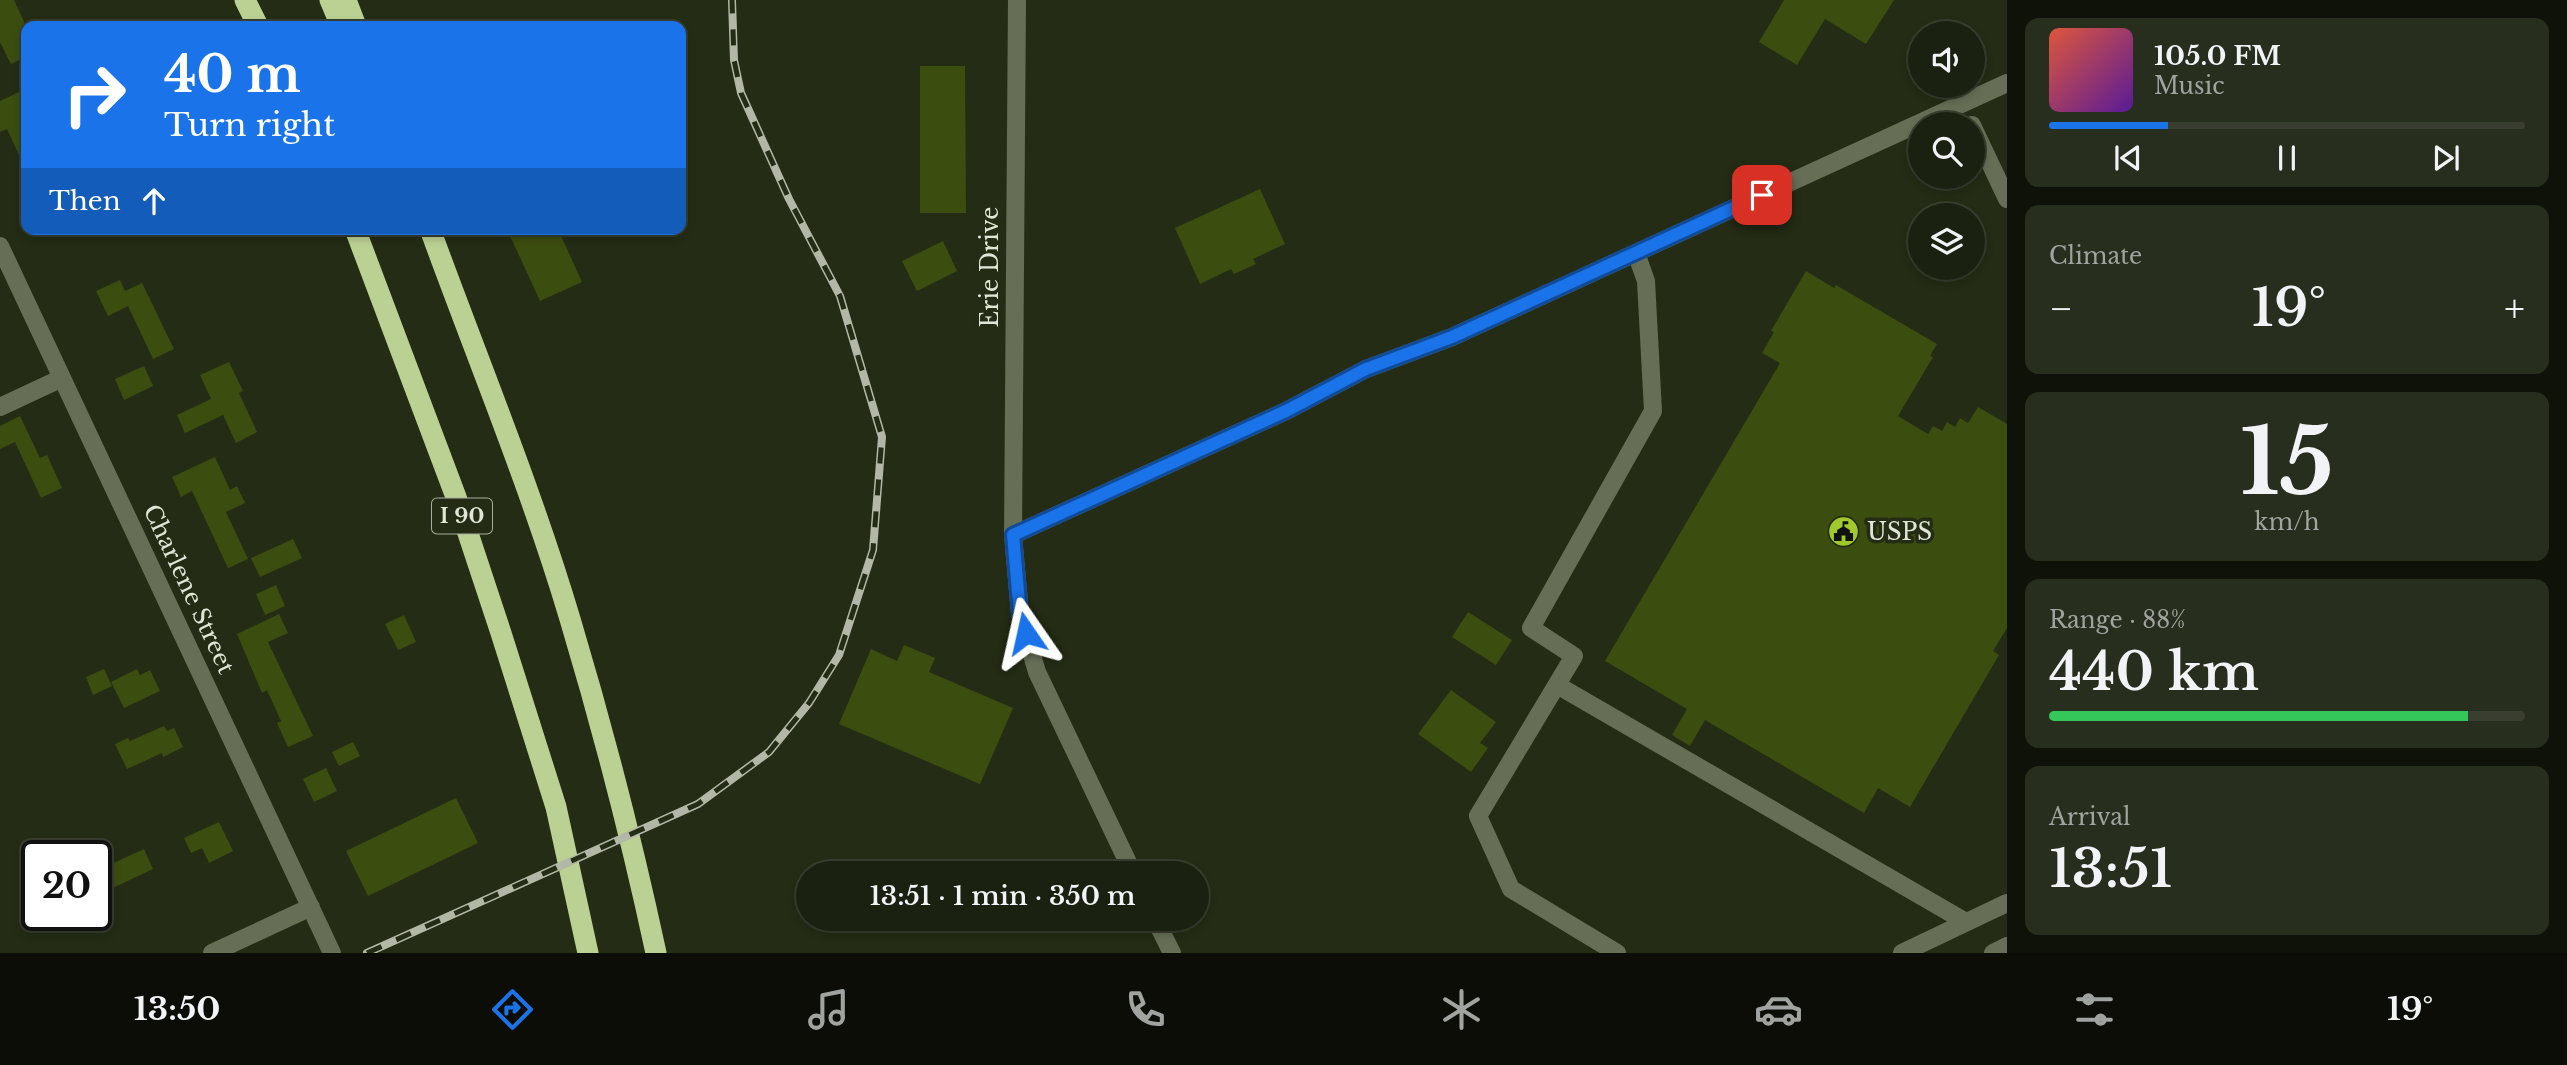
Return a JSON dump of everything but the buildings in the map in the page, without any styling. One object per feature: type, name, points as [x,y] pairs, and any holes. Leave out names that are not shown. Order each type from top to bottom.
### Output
[{"type":"highway","points":[[245,0],[256,21]]},
{"type":"highway","points":[[254,0],[264,21]]},
{"type":"highway","points":[[330,0],[339,21]]},
{"type":"highway","points":[[346,0],[354,21]]},
{"type":"highway","name":"I 90","points":[[357,235],[456,497],[556,807],[586,943]]},
{"type":"highway","points":[[432,235],[570,617],[614,779],[656,953]]},
{"type":"street","name":"Erie Drive","points":[[1017,0],[1013,535],[1020,614],[1037,672],[1127,861]]},
{"type":"street","points":[[1013,535],[1286,411],[1366,369],[1452,337],[2007,83]]},
{"type":"street","points":[[1962,104],[1966,112]]},
{"type":"street","points":[[1985,152],[2007,199]]},
{"type":"street","name":"Charlene Street","points":[[0,246],[332,953]]},
{"type":"street","points":[[1617,953],[1511,889],[1478,816],[1574,656],[1531,628],[1653,411],[1646,281],[1636,253]]},
{"type":"street","points":[[0,407],[62,378]]},
{"type":"street","points":[[1557,685],[1966,922]]},
{"type":"street","points":[[1902,953],[2007,903]]},
{"type":"street","points":[[212,953],[311,907]]},
{"type":"street","points":[[1161,931],[1172,953]]},
{"type":"street","points":[[1993,953],[2007,946]]},
{"type":"railway","points":[[367,953],[698,804],[769,752],[809,703],[839,655],[873,550],[882,437],[840,296],[789,199],[741,93],[734,60],[732,0]]},
{"type":"place","name":"USPS","points":[[1844,532]]},
{"type":"route","points":[[1026,633],[1020,614],[1013,535],[1286,411],[1366,369],[1452,337],[1762,195]]}]
